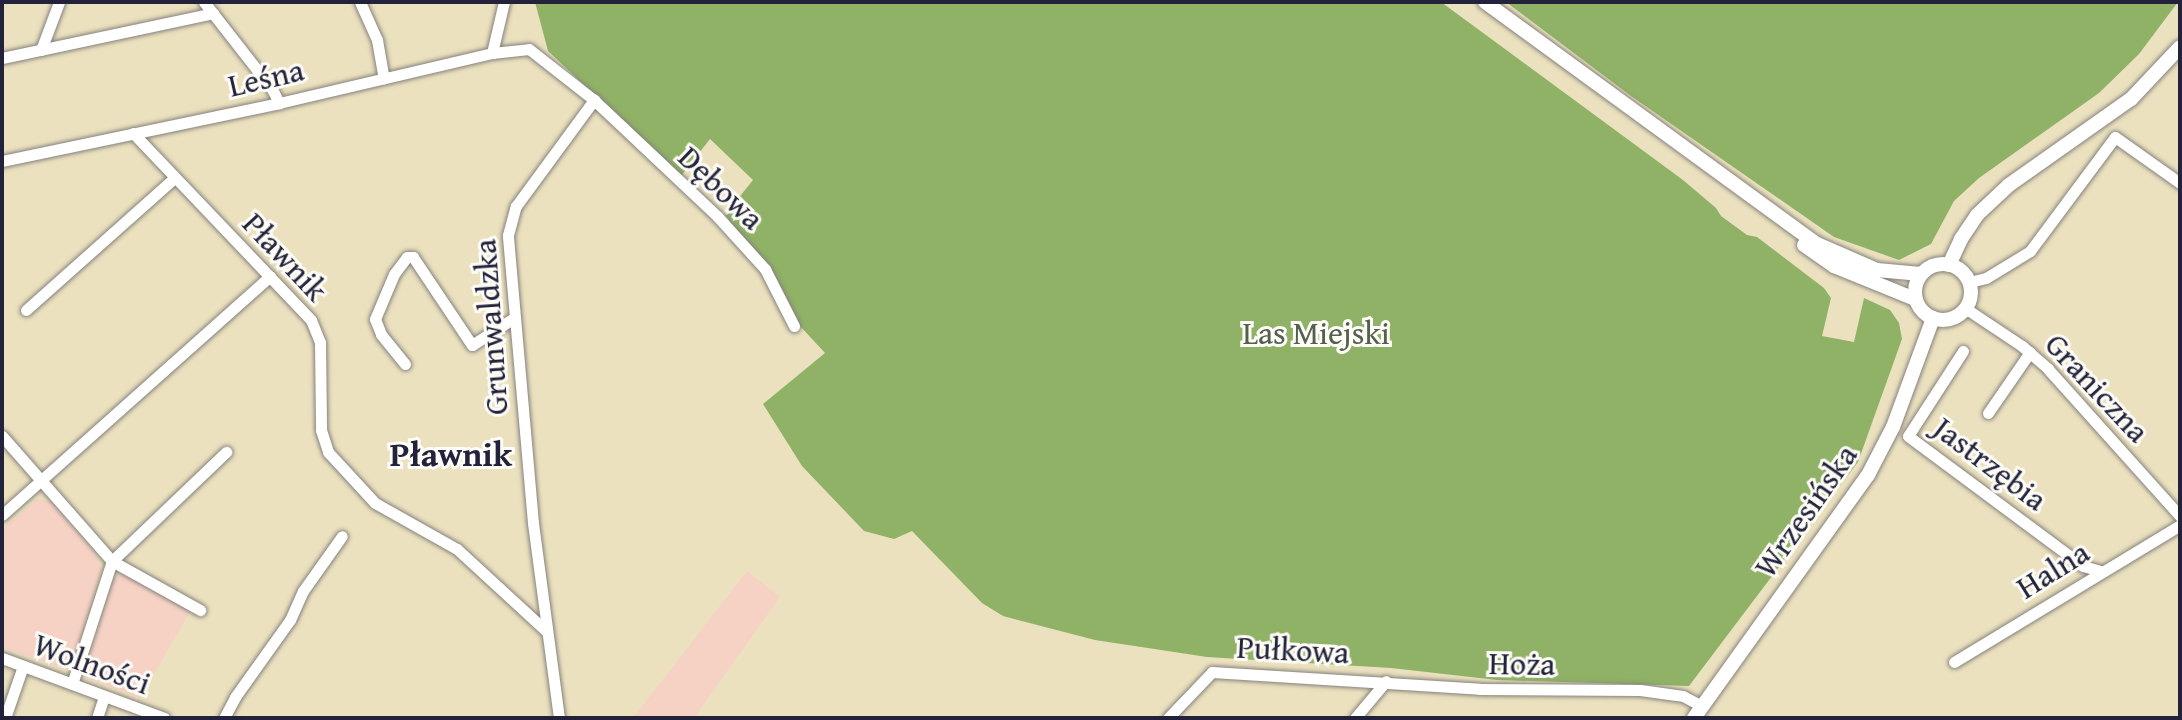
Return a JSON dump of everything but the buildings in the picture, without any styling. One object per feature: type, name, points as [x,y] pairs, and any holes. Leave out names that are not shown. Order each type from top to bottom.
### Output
[{"type":"main road","points":[[1485,2],[1766,209],[1846,258],[1903,275],[1921,274],[1939,264],[1949,265],[1964,274],[1971,291],[1965,308],[1951,319],[1933,318],[1915,299],[1834,266],[1809,249],[1766,209]]},
{"type":"main road","points":[[1949,265],[1977,215],[1998,195],[2131,99],[2180,47]]},
{"type":"main road","points":[[1915,299],[1921,274]]},
{"type":"main road","name":"Wrzesińska","points":[[1698,712],[1868,475],[1893,427],[1933,318]]},
{"type":"street","points":[[41,50],[59,2]]},
{"type":"street","points":[[204,2],[272,89],[279,103]]},
{"type":"street","points":[[360,2],[377,40],[384,78]]},
{"type":"street","points":[[492,53],[504,2]]},
{"type":"street","points":[[2,58],[213,13]]},
{"type":"street","name":"Leśna","points":[[2,161],[279,103],[492,53],[529,49],[540,54]]},
{"type":"street","name":"Dębowa","points":[[540,54],[594,100],[717,216],[765,269],[794,326]]},
{"type":"street","name":"Grunwaldzka","points":[[559,718],[545,630],[508,235],[516,206],[594,100]]},
{"type":"street","name":"Pławnik","points":[[133,133],[307,314],[318,333],[322,365],[321,430],[328,452],[375,503],[457,549],[545,630]]},
{"type":"street","points":[[1969,282],[1986,278],[2030,251],[2115,137],[2180,183]]},
{"type":"street","points":[[26,310],[174,178]]},
{"type":"street","points":[[405,364],[381,334],[375,319],[401,262],[407,257],[413,257],[472,345],[514,318]]},
{"type":"street","points":[[2,515],[270,276]]},
{"type":"street","name":"Graniczna","points":[[1965,308],[2030,352],[2180,516]]},
{"type":"street","name":"Jastrzębia","points":[[1963,351],[1908,436],[2083,566],[2100,571]]},
{"type":"street","points":[[1988,413],[2030,352]]},
{"type":"street","points":[[2,436],[112,561],[200,610]]},
{"type":"street","points":[[72,684],[112,561],[226,452]]},
{"type":"street","name":"Halna","points":[[1954,662],[2180,525]]},
{"type":"street","points":[[224,718],[235,697],[290,620],[303,591],[342,536]]},
{"type":"street","points":[[2083,566],[2083,581]]},
{"type":"street","name":"Wolności","points":[[2,658],[164,718]]},
{"type":"street","points":[[5,718],[23,666]]},
{"type":"street","name":"Pułkowa","points":[[1168,718],[1212,672],[1386,681]]},
{"type":"street","points":[[1355,718],[1386,681]]},
{"type":"street","name":"Hoża","points":[[1386,681],[1479,689],[1640,690],[1683,696],[1698,712]]},
{"type":"street","points":[[97,718],[104,696]]},
{"type":"shaded area","points":[[37,499],[50,501],[97,556],[101,571],[71,671],[2,647],[2,530]]},
{"type":"shaded area","points":[[747,571],[780,597],[694,718],[633,718]]},
{"type":"shaded area","points":[[126,574],[190,612],[140,698],[84,677],[113,579]]},
{"type":"green space","name":"Las Miejski","points":[[535,2],[1441,2],[1683,180],[1721,216],[1747,235],[1757,237],[1824,288],[1831,298],[1822,336],[1854,342],[1864,298],[1890,310],[1899,323],[1902,339],[1858,462],[1689,686],[1497,680],[1391,668],[1207,657],[1095,640],[1003,616],[982,603],[912,531],[894,539],[864,531],[802,466],[763,404],[825,353],[800,326],[768,267],[725,215],[753,180],[710,139],[681,176],[548,51]]},
{"type":"green space","points":[[1506,2],[2178,2],[2139,54],[2099,93],[1979,178],[1954,201],[1931,244],[1899,260],[1834,237],[1631,96]]},
{"type":"district","name":"Pławnik","points":[[451,454]]}]
